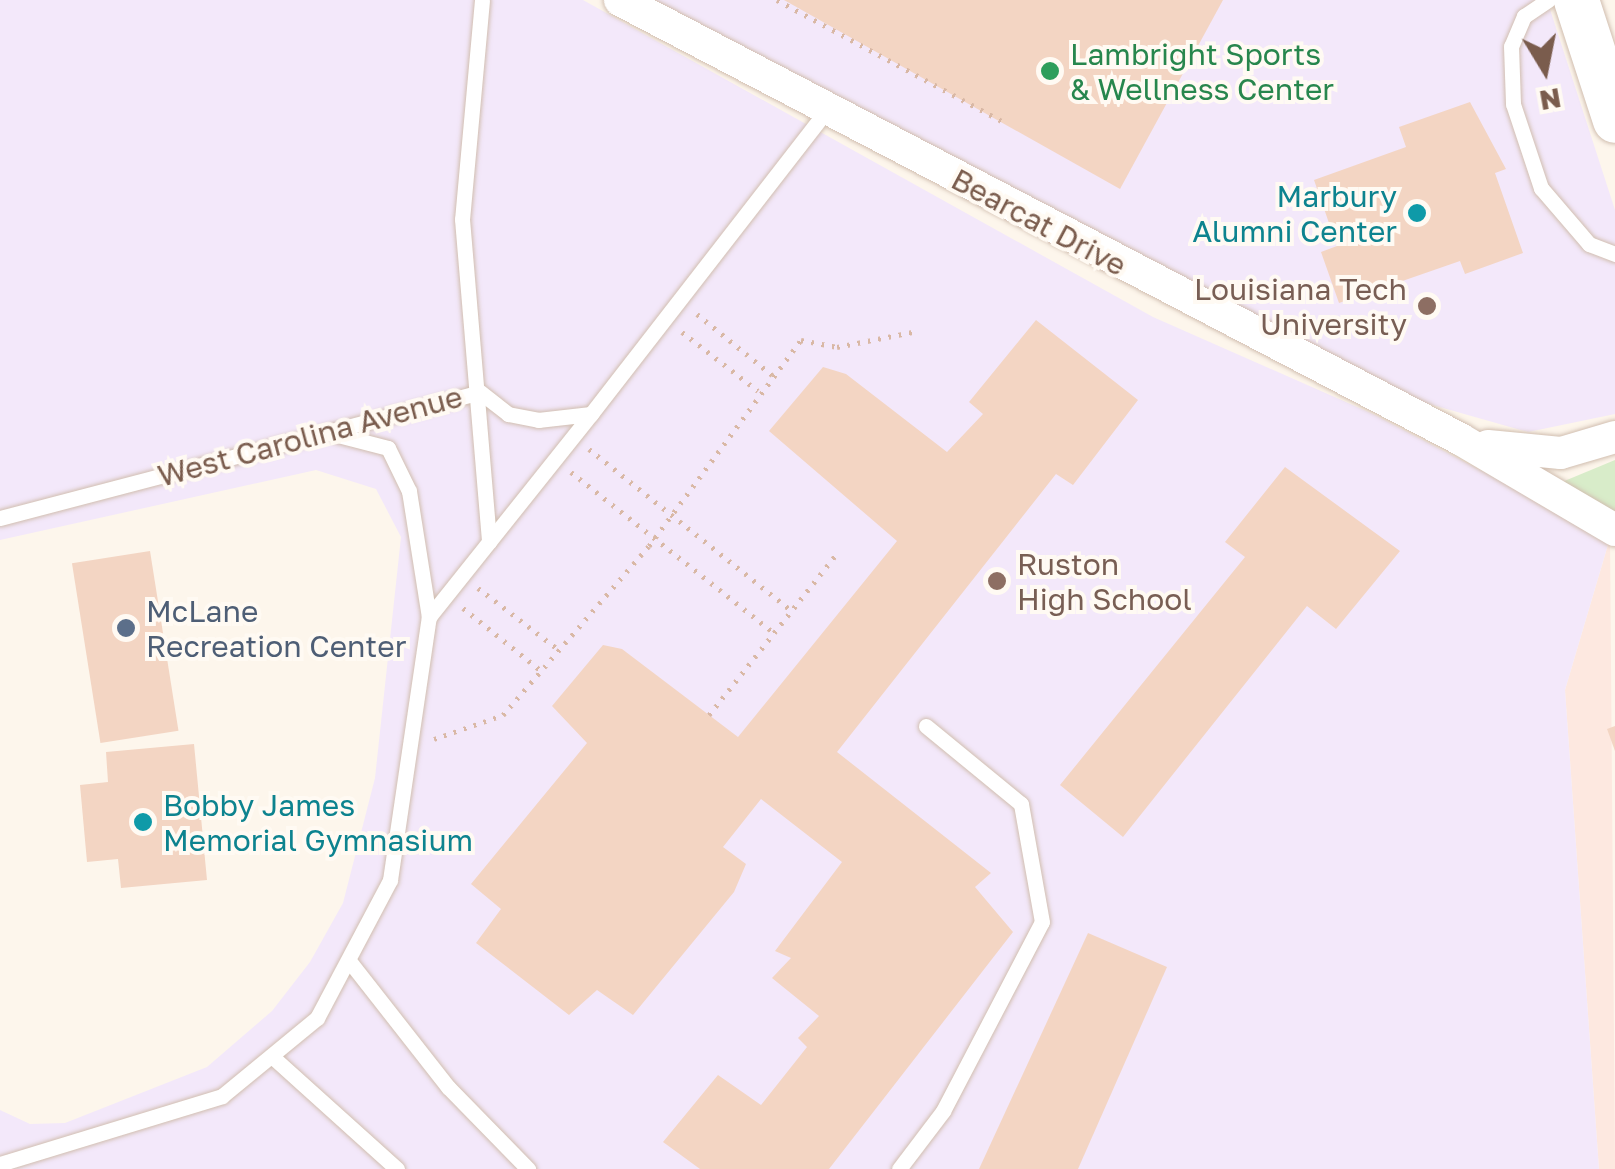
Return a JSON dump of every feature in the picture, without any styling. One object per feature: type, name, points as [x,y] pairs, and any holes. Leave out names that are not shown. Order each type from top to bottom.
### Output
[{"type":"main road","points":[[1576,0],[1615,120]]},
{"type":"street","name":"Bearcat Drive","points":[[620,0],[1460,438],[1615,530]]},
{"type":"street","name":"Bearcat Drive","points":[[1460,438],[1531,453],[1615,437]]},
{"type":"lane","points":[[482,0],[462,192],[463,284],[480,392],[489,542]]},
{"type":"lane","points":[[1548,0],[1524,16],[1510,46],[1512,104],[1541,188],[1589,244],[1615,254]]},
{"type":"lane","points":[[429,618],[827,110]]},
{"type":"lane","name":"West Carolina Avenue","points":[[0,518],[480,392],[508,414],[538,420],[591,414]]},
{"type":"lane","points":[[0,1164],[222,1096],[276,1060],[317,1018],[390,880],[429,618],[410,490],[388,448],[327,432]]},
{"type":"lane","points":[[900,1169],[944,1111],[1042,922],[1021,804],[926,726]]},
{"type":"lane","points":[[350,962],[448,1088],[528,1169]]},
{"type":"lane","points":[[276,1060],[397,1169]]},
{"type":"path","points":[[777,0],[1008,124]]},
{"type":"path","points":[[694,312],[772,375]]},
{"type":"path","points":[[410,743],[464,734],[503,715],[655,538],[764,399],[680,330]]},
{"type":"path","points":[[758,391],[801,340],[837,347],[913,332]]},
{"type":"path","points":[[586,448],[792,610]]},
{"type":"path","points":[[569,470],[774,633]]},
{"type":"path","points":[[709,715],[836,555]]},
{"type":"path","points":[[476,586],[559,650]]},
{"type":"path","points":[[461,606],[541,671]]},
{"type":"shaded area","name":"Ruston High School","points":[[0,0],[583,0],[1153,317],[1373,414],[1610,538],[1565,690],[1599,1169],[0,1169],[0,1110],[30,1124],[65,1123],[207,1067],[272,1011],[310,962],[343,903],[375,778],[401,537],[376,489],[316,470],[0,540]]},
{"type":"shaded area","name":"Louisiana Tech University","points":[[655,0],[1547,0],[1615,210],[1615,414],[1528,432],[1422,402]]},
{"type":"shaded area","points":[[1610,538],[1615,1169],[1599,1169],[1565,690]]},
{"type":"green space","points":[[1615,460],[1615,521],[1562,482]]},
{"type":"building","name":"Lambright Sports & Wellness Center","points":[[784,0],[1223,0],[1120,189]]},
{"type":"building","name":"Marbury Alumni Center","points":[[1470,102],[1506,169],[1495,173],[1523,253],[1465,274],[1460,261],[1339,303],[1321,252],[1337,246],[1314,180],[1406,147],[1399,127]]},
{"type":"building","points":[[1036,320],[1138,400],[1073,485],[1056,474],[837,752],[991,873],[975,887],[1013,932],[829,1169],[700,1169],[663,1142],[718,1075],[761,1105],[807,1047],[798,1038],[819,1016],[772,978],[791,958],[775,951],[842,862],[761,799],[723,847],[746,864],[734,892],[633,1015],[597,990],[569,1015],[476,943],[501,909],[471,884],[587,743],[552,706],[603,645],[622,649],[738,737],[897,541],[769,431],[823,367],[846,374],[947,452],[983,414],[969,402]]},
{"type":"building","points":[[1285,467],[1400,551],[1336,629],[1307,606],[1123,837],[1060,785],[1245,557],[1225,542]]},
{"type":"building","name":"McLane Recreation Center","points":[[150,551],[178,731],[100,743],[72,563]]},
{"type":"building","points":[[1615,726],[1615,751],[1607,729]]},
{"type":"building","name":"Bobby James Memorial Gymnasium","points":[[194,744],[207,880],[121,888],[118,859],[87,862],[80,785],[108,782],[106,752]]},
{"type":"building","points":[[1088,933],[1167,967],[1078,1169],[979,1169]]},
{"type":"place","name":"Lambright Sports & Wellness Center","points":[[1050,71]]},
{"type":"place","name":"Marbury Alumni Center","points":[[1417,213]]},
{"type":"place","name":"Louisiana Tech University","points":[[1427,306]]},
{"type":"place","name":"Ruston High School","points":[[997,581]]},
{"type":"place","name":"McLane Recreation Center","points":[[126,628]]},
{"type":"place","name":"Bobby James Memorial Gymnasium","points":[[143,822]]}]
